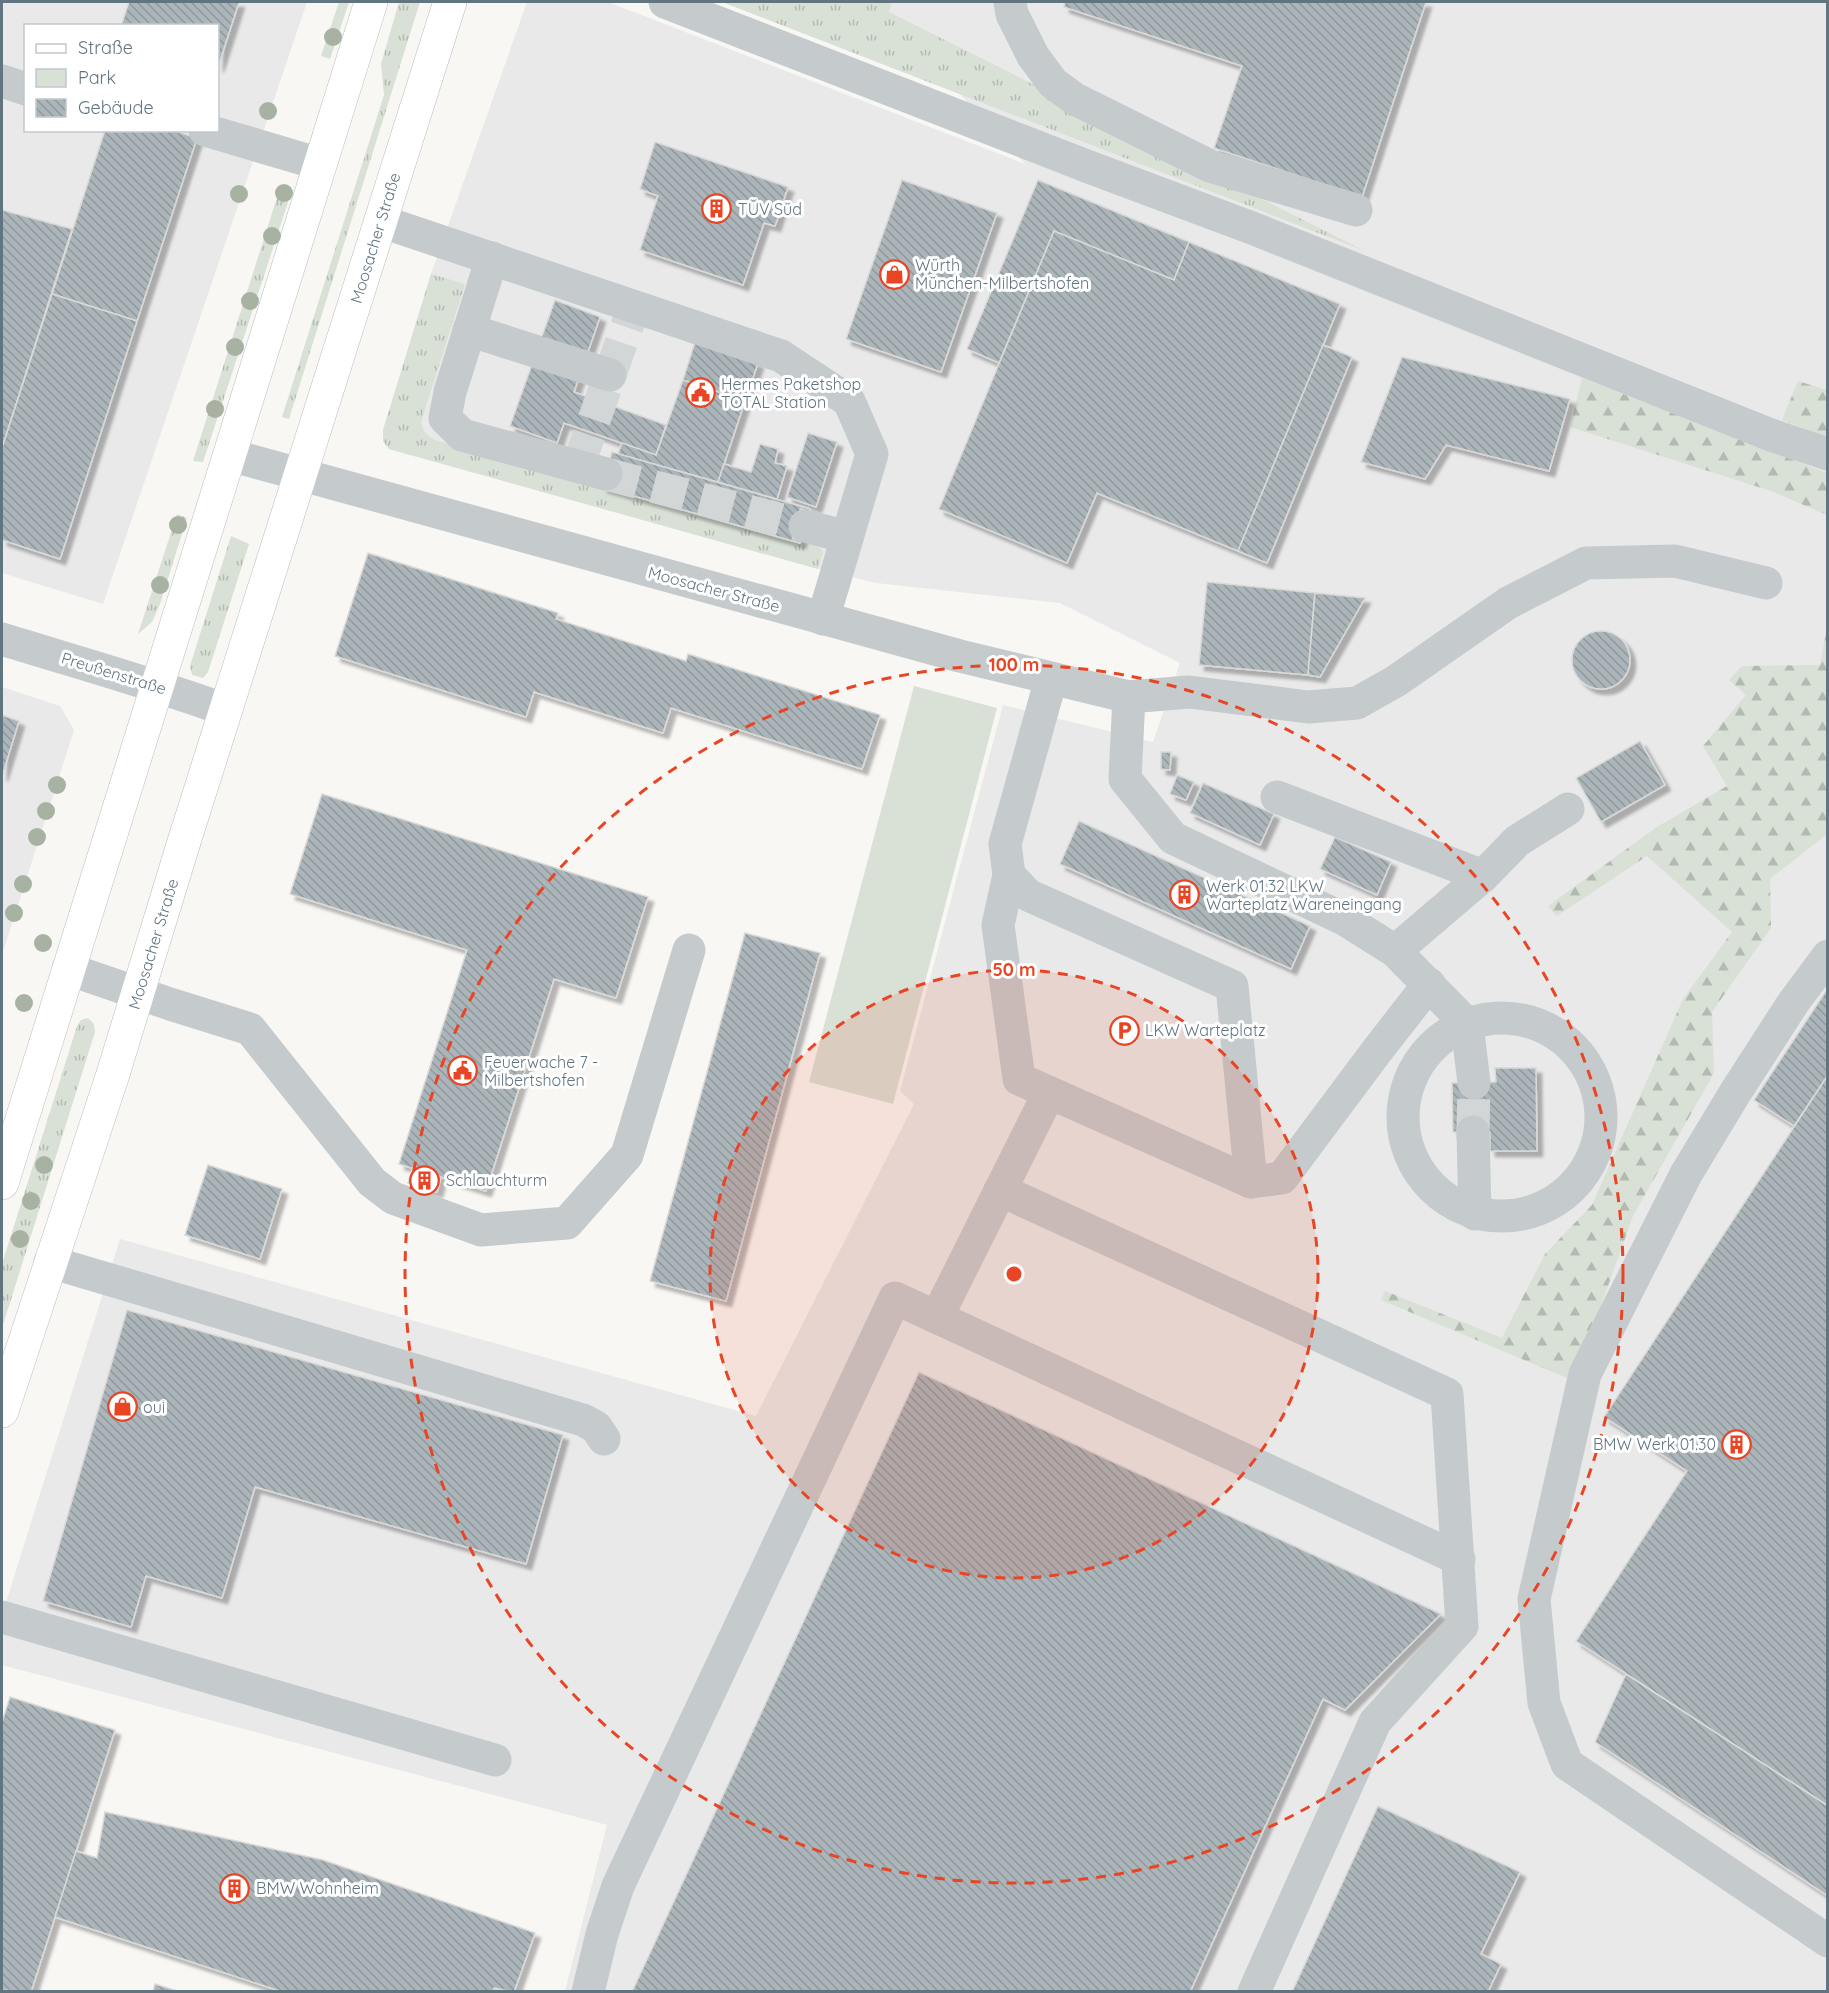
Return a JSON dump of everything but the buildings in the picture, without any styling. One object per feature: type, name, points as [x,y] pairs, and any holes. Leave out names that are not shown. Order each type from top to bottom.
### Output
[{"type":"main road","points":[[2,1183],[371,2]]},
{"type":"main road","name":"Moosacher Straße","points":[[2,1411],[113,1074],[450,2]]},
{"type":"street","points":[[665,2],[1274,237],[1771,435],[1827,454]]},
{"type":"street","points":[[1010,2],[1012,14],[1033,56],[1053,83],[1075,99],[1210,166],[1356,210]]},
{"type":"street","points":[[2,81],[24,87]]},
{"type":"street","points":[[212,132],[320,164]]},
{"type":"street","points":[[380,221],[781,356],[849,401],[872,454],[823,619]]},
{"type":"street","points":[[492,258],[450,392],[445,418],[462,435],[592,470]]},
{"type":"street","points":[[469,330],[610,375]]},
{"type":"street","name":"Moosacher Straße","points":[[230,455],[960,656],[1129,697],[1190,692],[1308,707],[1357,703],[1396,681],[1508,603],[1586,562],[1675,561],[1766,583]]},
{"type":"street","points":[[805,526],[847,537]]},
{"type":"street","name":"Preußenstraße","points":[[2,639],[158,686],[226,710]]},
{"type":"street","points":[[1051,679],[1005,844],[1009,875],[998,925],[1019,1079],[1251,1182],[1282,1178],[1429,984]]},
{"type":"street","points":[[1129,697],[1125,779],[1173,838],[1344,918],[1395,951],[1467,1024],[1474,1083]]},
{"type":"street","points":[[1277,797],[1484,876]]},
{"type":"street","points":[[1395,951],[1484,876],[1517,841],[1568,809]]},
{"type":"street","points":[[1009,875],[1028,895],[1232,986],[1251,1182]]},
{"type":"street","points":[[68,969],[250,1029],[372,1182],[393,1198],[481,1230],[567,1223],[627,1155],[689,950]]},
{"type":"street","points":[[1827,956],[1793,1003],[1686,1174],[1585,1374],[1534,1599],[1544,1703],[1567,1764],[1827,1941]]},
{"type":"street","points":[[1501,1017],[1534,1022],[1564,1039],[1587,1064],[1600,1096],[1602,1130],[1592,1163],[1571,1190],[1542,1209],[1509,1218],[1475,1214],[1447,1201],[1424,1180],[1409,1153],[1402,1122],[1406,1091],[1419,1063],[1439,1039],[1467,1024],[1501,1017]]},
{"type":"street","points":[[937,1317],[1049,1093]]},
{"type":"street","points":[[1473,1132],[1475,1214]]},
{"type":"street","points":[[1000,1190],[1448,1394],[1462,1626],[1375,1722],[1254,1992]]},
{"type":"street","points":[[50,1262],[583,1420],[596,1427],[604,1439]]},
{"type":"street","points":[[588,1992],[602,1934],[618,1886],[896,1298],[1459,1559]]},
{"type":"street","points":[[2,1617],[495,1760]]},
{"type":"shaded area","points":[[2,2],[307,2],[103,604],[2,573]]},
{"type":"shaded area","points":[[527,2],[608,2],[1025,164],[957,91],[733,2],[1827,2],[1827,1991],[565,1991],[607,1825],[2,1665],[2,1615],[120,1239],[756,1416],[914,1104],[900,1091],[1003,705],[1153,742],[1180,663],[1060,603],[876,583],[818,569],[389,449],[383,441],[383,430],[431,274]]},
{"type":"shaded area","points":[[2,687],[60,706],[74,730],[2,955]]},
{"type":"green space","points":[[339,2],[349,2],[330,59],[321,56]]},
{"type":"green space","points":[[399,2],[420,2],[289,419],[282,417],[384,95],[381,64]]},
{"type":"green space","points":[[722,2],[892,2],[889,12],[1365,251]]},
{"type":"green space","points":[[281,185],[292,190],[203,462],[193,461]]},
{"type":"green space","points":[[431,274],[465,284],[421,422],[424,431],[429,436],[435,440],[800,542],[802,539],[820,548],[823,552],[818,569],[389,449],[383,441],[383,430]]},
{"type":"green space","points":[[1582,378],[1827,473],[1827,515],[1771,491],[1570,427]]},
{"type":"green space","points":[[1798,381],[1827,390],[1827,437],[1782,420]]},
{"type":"green space","points":[[177,514],[187,518],[160,604],[152,622],[138,634]]},
{"type":"green space","points":[[231,536],[249,544],[208,672],[203,678],[192,675],[190,666]]},
{"type":"green space","points":[[1827,627],[1827,834],[1770,879],[1771,928],[1712,1012],[1714,1073],[1633,1216],[1574,1381],[1381,1300],[1385,1291],[1502,1338],[1545,1254],[1592,1205],[1683,999],[1732,932],[1647,856],[1557,916],[1548,906],[1657,827],[1727,786],[1703,746],[1746,695],[1729,680],[1742,666],[1820,665]]},
{"type":"green space","points":[[914,686],[997,708],[893,1104],[809,1082]]},
{"type":"green space","points":[[88,1018],[94,1024],[95,1032],[2,1328],[2,1264],[77,1026],[81,1020]]},
{"type":"tunnel","points":[[578,466],[634,306]]},
{"type":"tunnel","points":[[606,474],[805,526]]},
{"type":"tunnel","points":[[1473,1132],[1474,1083]]},
{"type":"place","name":"TÜV Süd","points":[[717,209]]},
{"type":"place","name":"Würth München-Milbertshofen","points":[[894,274]]},
{"type":"place","name":"Hermes Paketshop TOTAL Station","points":[[700,393]]},
{"type":"place","name":"Werk 01.32 LKW Warteplatz Wareneingang","points":[[1185,895]]},
{"type":"place","name":"LKW Warteplatz","points":[[1124,1030]]},
{"type":"place","name":"Feuerwache 7 - Milbertshofen","points":[[463,1071]]},
{"type":"place","name":"Schlauchturm","points":[[425,1180]]},
{"type":"place","name":"oui","points":[[122,1407]]},
{"type":"place","name":"BMW Werk 01.30","points":[[1737,1444]]},
{"type":"place","name":"BMW Wohnheim","points":[[235,1888]]}]
